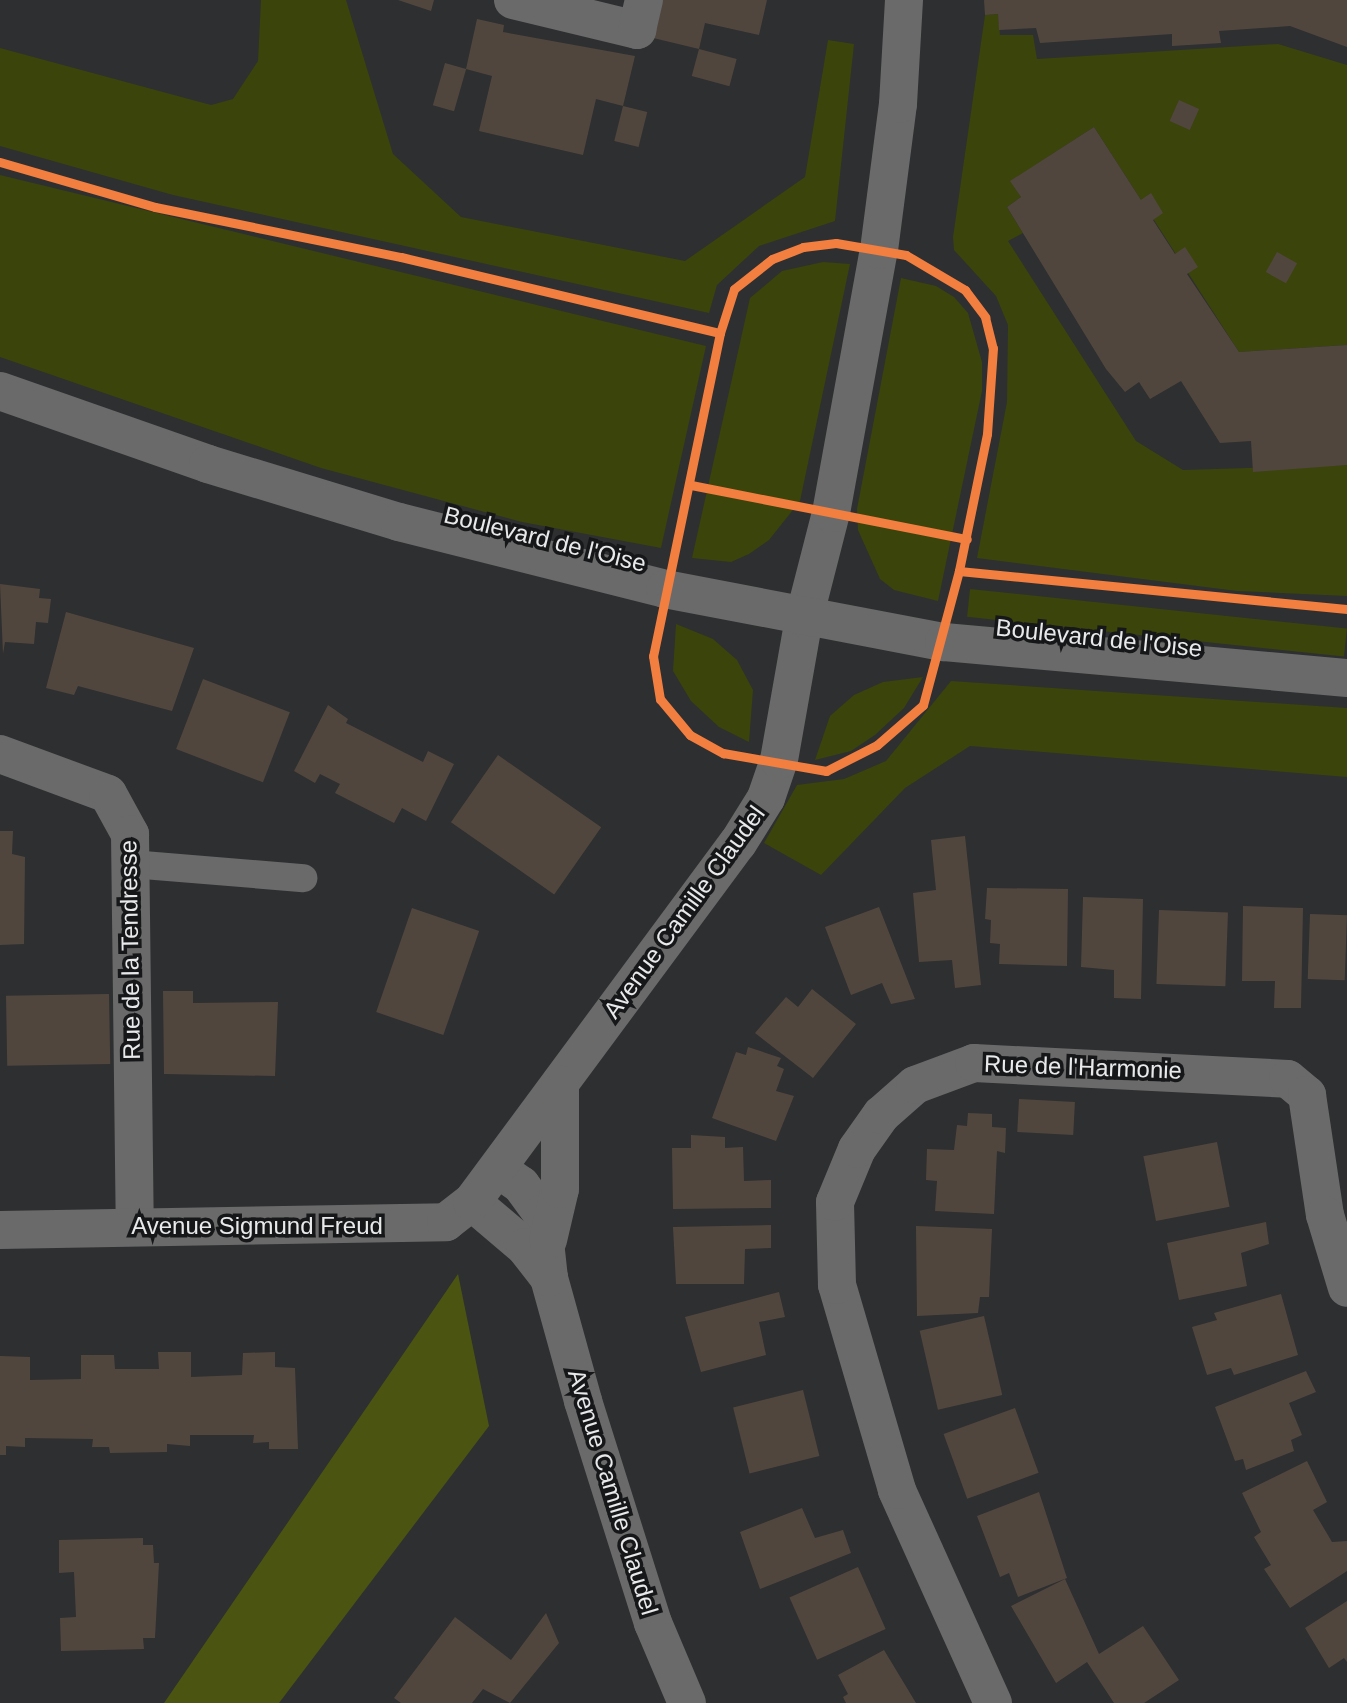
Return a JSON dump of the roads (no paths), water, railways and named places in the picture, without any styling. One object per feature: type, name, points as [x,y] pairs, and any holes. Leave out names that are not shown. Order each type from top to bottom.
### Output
[{"type":"street","points":[[513,0],[637,30],[644,0]]},
{"type":"street","name":"Avenue Camille Claudel","points":[[488,1182],[766,798],[779,760],[804,618],[831,513],[879,250],[898,104],[904,0]]},
{"type":"street","name":"Boulevard de l'Oise","points":[[0,391],[208,464],[399,522],[804,618],[1070,656],[1347,678]]},
{"type":"street","name":"Rue de la Tendresse","points":[[0,754],[108,794],[130,834],[135,1226]]},
{"type":"street","name":"Rue de l'Harmonie","points":[[993,1703],[897,1490],[836,1285],[835,1202],[858,1149],[881,1115],[915,1085],[974,1063],[1289,1079],[1307,1095],[1325,1214],[1347,1288]]},
{"type":"street","points":[[488,1182],[525,1247],[548,1260],[560,1189],[560,1084]]},
{"type":"street","name":"Avenue Sigmund Freud","points":[[0,1230],[135,1226],[432,1225],[459,1215],[488,1182]]},
{"type":"street","name":"Avenue Camille Claudel","points":[[548,1260],[627,1547],[687,1703]]},
{"type":"lane","points":[[131,864],[303,877]]}]
